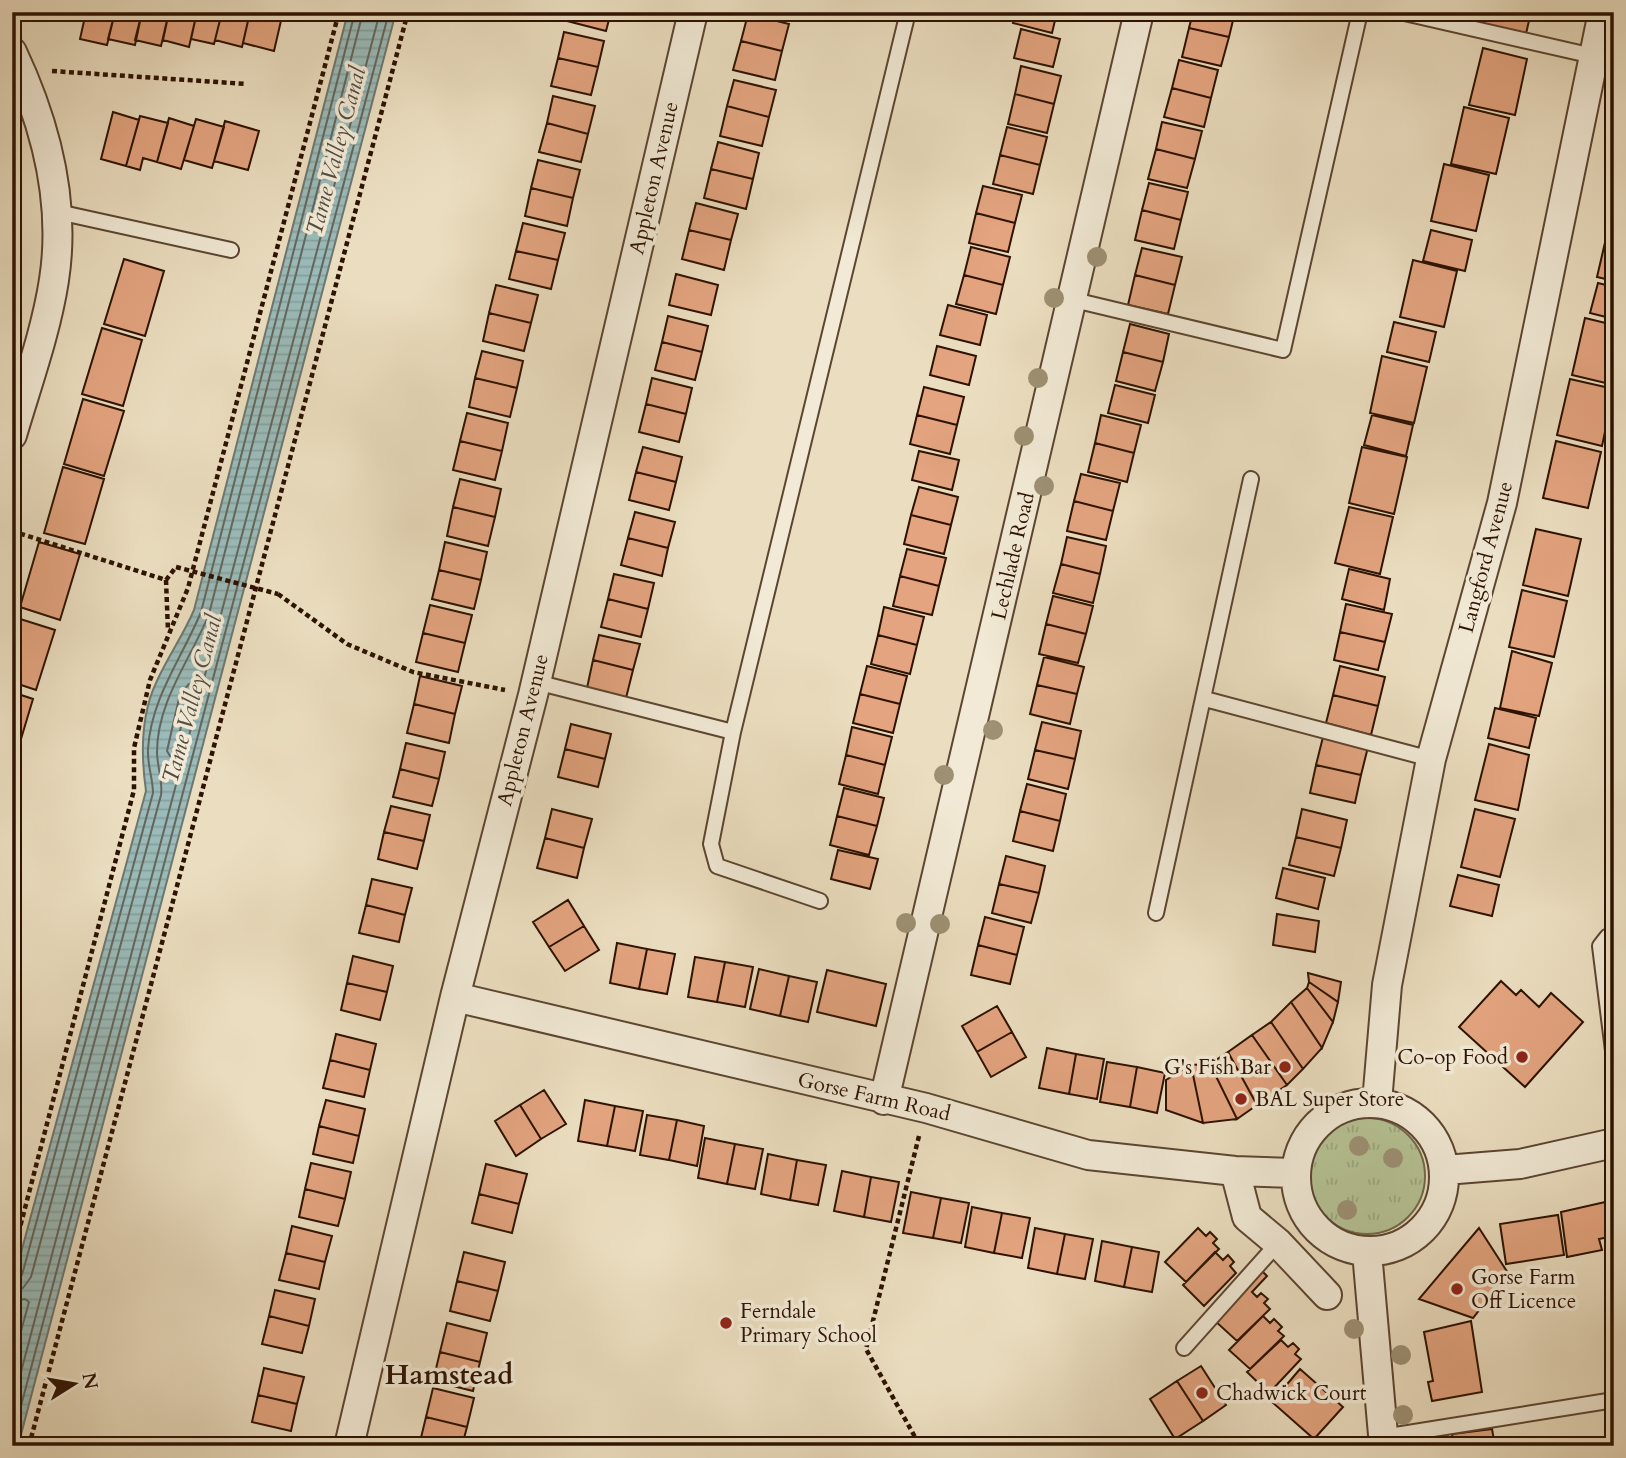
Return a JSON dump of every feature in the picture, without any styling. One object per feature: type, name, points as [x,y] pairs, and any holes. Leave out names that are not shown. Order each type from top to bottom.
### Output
[{"type":"street","name":"Appleton Avenue","points":[[349,1446],[455,997],[535,688],[693,12]]},
{"type":"street","name":"Lechlade Road","points":[[884,1100],[1139,12]]},
{"type":"street","name":"Langford Avenue","points":[[1377,1102],[1387,985],[1431,759],[1502,503],[1603,12]]},
{"type":"street","points":[[12,435],[47,315],[54,278],[58,212],[48,154],[35,104],[16,60]]},
{"type":"street","name":"Gorse Farm Road","points":[[455,997],[926,1108],[1088,1155],[1234,1171],[1295,1173]]},
{"type":"street","points":[[1377,1102],[1409,1113],[1418,1121],[1433,1137],[1445,1170],[1443,1195],[1433,1219],[1415,1237],[1392,1249],[1367,1252],[1348,1249],[1330,1240],[1315,1227],[1303,1211],[1297,1193],[1295,1173],[1301,1149],[1313,1129],[1331,1113],[1353,1104],[1377,1102]]},
{"type":"street","points":[[1445,1170],[1520,1164],[1614,1143]]},
{"type":"street","points":[[1234,1171],[1247,1217],[1278,1243],[1327,1295]]},
{"type":"street","points":[[1367,1252],[1383,1441]]},
{"type":"lane","points":[[820,901],[717,866],[710,844],[733,732],[908,12]]},
{"type":"lane","points":[[1073,300],[1283,350],[1360,12]]},
{"type":"lane","points":[[1401,12],[1593,56]]},
{"type":"lane","points":[[58,212],[231,250]]},
{"type":"lane","points":[[1156,913],[1205,699],[1251,479]]},
{"type":"lane","points":[[535,688],[733,732]]},
{"type":"lane","points":[[1205,699],[1431,759]]},
{"type":"lane","points":[[1614,936],[1607,937],[1600,946],[1614,1059]]},
{"type":"lane","points":[[1184,1348],[1278,1243]]},
{"type":"lane","points":[[1383,1441],[1614,1400]]},
{"type":"path","points":[[12,1258],[134,790],[134,748],[150,680],[188,588],[339,12]]},
{"type":"path","points":[[29,1446],[408,12]]},
{"type":"path","points":[[16,60],[247,84]]},
{"type":"path","points":[[12,531],[166,580]]},
{"type":"path","points":[[168,635],[166,580],[176,567],[278,594],[347,645],[413,672],[535,688]]},
{"type":"path","points":[[920,1446],[866,1349],[926,1108]]},
{"type":"green space","points":[[1367,1118],[1389,1123],[1408,1135],[1420,1154],[1425,1176],[1420,1198],[1408,1217],[1389,1229],[1367,1234],[1345,1229],[1326,1217],[1314,1198],[1309,1176],[1314,1154],[1326,1135],[1345,1123]]},
{"type":"water","name":"Tame Valley Canal","points":[[348,12],[396,12],[18,1446],[12,1446],[12,1286],[146,791],[143,750],[147,709],[160,674],[194,610]]},
{"type":"building","points":[[86,12],[115,12],[107,45],[80,39]]},
{"type":"building","points":[[115,12],[142,12],[135,45],[108,39]]},
{"type":"building","points":[[142,12],[169,12],[161,46],[135,40]]},
{"type":"building","points":[[169,12],[197,12],[189,47],[163,40]]},
{"type":"building","points":[[197,12],[222,12],[214,44],[191,39]]},
{"type":"building","points":[[222,12],[250,12],[242,47],[215,40]]},
{"type":"building","points":[[250,12],[283,12],[274,51],[243,43]]},
{"type":"building","points":[[569,12],[611,12],[606,31],[567,21]]},
{"type":"building","points":[[1016,12],[1057,12],[1052,33],[1013,23]]},
{"type":"building","points":[[1193,12],[1235,12],[1229,37],[1189,28]]},
{"type":"building","points":[[1487,12],[1531,12],[1525,38],[1483,28]]},
{"type":"building","points":[[748,14],[789,24],[782,51],[741,41]]},
{"type":"building","points":[[1189,28],[1229,37],[1221,66],[1182,57]]},
{"type":"building","points":[[1021,29],[1060,39],[1053,67],[1014,58]]},
{"type":"building","points":[[564,32],[604,41],[598,67],[558,58]]},
{"type":"building","points":[[741,41],[782,51],[775,80],[733,70]]},
{"type":"building","points":[[1483,48],[1527,59],[1515,115],[1469,105]]},
{"type":"building","points":[[558,58],[598,67],[591,95],[551,86]]},
{"type":"building","points":[[1179,60],[1218,70],[1211,98],[1172,88]]},
{"type":"building","points":[[1021,66],[1061,76],[1054,104],[1015,94]]},
{"type":"building","points":[[734,80],[776,90],[769,117],[727,106]]},
{"type":"building","points":[[1172,88],[1211,98],[1204,127],[1164,117]]},
{"type":"building","points":[[1015,94],[1054,104],[1047,133],[1008,124]]},
{"type":"building","points":[[553,96],[595,106],[588,134],[547,123]]},
{"type":"building","points":[[727,106],[769,117],[762,146],[720,136]]},
{"type":"building","points":[[1464,107],[1509,118],[1496,174],[1451,164]]},
{"type":"building","points":[[113,112],[139,120],[126,166],[101,159]]},
{"type":"building","points":[[140,116],[168,123],[157,162],[143,158],[140,170],[126,166]]},
{"type":"building","points":[[169,118],[194,126],[181,169],[157,162]]},
{"type":"building","points":[[196,119],[224,127],[212,168],[184,160]]},
{"type":"building","points":[[225,121],[259,131],[248,170],[214,161]]},
{"type":"building","points":[[1162,122],[1202,131],[1195,159],[1156,149]]},
{"type":"building","points":[[547,123],[588,134],[581,162],[539,152]]},
{"type":"building","points":[[1007,127],[1047,137],[1040,165],[1000,155]]},
{"type":"building","points":[[718,142],[759,153],[753,179],[711,169]]},
{"type":"building","points":[[1156,149],[1195,159],[1187,188],[1148,179]]},
{"type":"building","points":[[1000,155],[1040,165],[1033,194],[993,184]]},
{"type":"building","points":[[538,160],[580,170],[573,198],[531,188]]},
{"type":"building","points":[[1444,164],[1489,175],[1476,231],[1431,221]]},
{"type":"building","points":[[711,169],[753,179],[746,209],[704,198]]},
{"type":"building","points":[[1149,183],[1188,192],[1181,220],[1142,210]]},
{"type":"building","points":[[983,186],[1022,195],[1015,223],[976,213]]},
{"type":"building","points":[[531,188],[573,198],[567,226],[525,216]]},
{"type":"building","points":[[696,203],[738,214],[731,240],[689,230]]},
{"type":"building","points":[[1142,210],[1181,220],[1174,249],[1135,240]]},
{"type":"building","points":[[976,213],[1015,223],[1008,252],[969,243]]},
{"type":"building","points":[[1610,221],[1614,222],[1614,281],[1597,277]]},
{"type":"building","points":[[523,223],[565,233],[558,260],[516,251]]},
{"type":"building","points":[[689,230],[731,240],[724,270],[682,259]]},
{"type":"building","points":[[1431,230],[1472,240],[1465,271],[1423,261]]},
{"type":"building","points":[[971,247],[1010,257],[1003,285],[964,275]]},
{"type":"building","points":[[1142,248],[1182,257],[1175,285],[1135,275]]},
{"type":"building","points":[[516,251],[558,260],[551,289],[509,279]]},
{"type":"building","points":[[124,259],[164,271],[145,336],[104,324]]},
{"type":"building","points":[[1413,260],[1457,271],[1444,327],[1400,317]]},
{"type":"building","points":[[676,274],[718,285],[711,315],[669,305]]},
{"type":"building","points":[[964,275],[1003,285],[996,314],[956,304]]},
{"type":"building","points":[[1135,275],[1175,285],[1168,314],[1128,305]]},
{"type":"building","points":[[1598,283],[1614,287],[1614,319],[1590,313]]},
{"type":"building","points":[[496,285],[538,295],[531,323],[489,313]]},
{"type":"building","points":[[948,305],[987,315],[980,345],[940,335]]},
{"type":"building","points":[[489,313],[531,323],[524,351],[483,341]]},
{"type":"building","points":[[668,316],[708,326],[702,352],[662,342]]},
{"type":"building","points":[[1585,318],[1614,325],[1614,385],[1572,375]]},
{"type":"building","points":[[1394,322],[1436,332],[1429,362],[1387,352]]},
{"type":"building","points":[[1130,324],[1169,334],[1163,362],[1123,352]]},
{"type":"building","points":[[102,328],[142,340],[123,406],[82,394]]},
{"type":"building","points":[[662,342],[702,352],[695,380],[655,370]]},
{"type":"building","points":[[937,346],[976,356],[969,385],[930,375]]},
{"type":"building","points":[[482,351],[523,361],[517,388],[475,378]]},
{"type":"building","points":[[1123,352],[1163,362],[1155,391],[1116,381]]},
{"type":"building","points":[[1382,356],[1427,367],[1414,423],[1370,413]]},
{"type":"building","points":[[475,378],[517,388],[510,417],[469,407]]},
{"type":"building","points":[[652,378],[692,388],[686,414],[646,404]]},
{"type":"building","points":[[1570,379],[1614,389],[1602,446],[1557,435]]},
{"type":"building","points":[[1115,385],[1155,395],[1148,423],[1108,413]]},
{"type":"building","points":[[924,387],[964,397],[957,425],[917,415]]},
{"type":"building","points":[[83,399],[124,411],[104,476],[64,464]]},
{"type":"building","points":[[646,404],[686,414],[679,442],[639,432]]},
{"type":"building","points":[[467,413],[508,423],[502,451],[460,441]]},
{"type":"building","points":[[917,415],[957,425],[950,454],[910,444]]},
{"type":"building","points":[[1101,415],[1141,425],[1134,453],[1095,443]]},
{"type":"building","points":[[1372,415],[1413,425],[1406,456],[1364,445]]},
{"type":"building","points":[[460,441],[502,451],[495,480],[453,470]]},
{"type":"building","points":[[1556,441],[1601,452],[1588,508],[1543,498]]},
{"type":"building","points":[[1095,443],[1134,453],[1127,482],[1088,472]]},
{"type":"building","points":[[643,447],[682,457],[676,482],[636,472]]},
{"type":"building","points":[[1362,447],[1407,457],[1394,514],[1349,503]]},
{"type":"building","points":[[919,451],[959,460],[952,490],[912,480]]},
{"type":"building","points":[[63,467],[104,479],[85,544],[44,533]]},
{"type":"building","points":[[636,472],[676,482],[669,510],[629,500]]},
{"type":"building","points":[[1081,474],[1120,483],[1113,511],[1074,501]]},
{"type":"building","points":[[460,479],[501,489],[495,517],[453,507]]},
{"type":"building","points":[[919,487],[958,497],[951,525],[911,515]]},
{"type":"building","points":[[1074,501],[1113,511],[1106,540],[1067,531]]},
{"type":"building","points":[[453,507],[495,517],[488,546],[447,536]]},
{"type":"building","points":[[1349,507],[1393,517],[1380,574],[1335,563]]},
{"type":"building","points":[[635,512],[675,522],[668,548],[628,538]]},
{"type":"building","points":[[911,515],[951,525],[944,554],[904,544]]},
{"type":"building","points":[[1536,529],[1581,539],[1568,596],[1523,585]]},
{"type":"building","points":[[1067,537],[1106,546],[1100,574],[1061,564]]},
{"type":"building","points":[[628,538],[668,548],[662,576],[621,565]]},
{"type":"building","points":[[39,542],[80,554],[60,620],[20,607]]},
{"type":"building","points":[[445,542],[487,552],[481,580],[439,570]]},
{"type":"building","points":[[907,549],[946,558],[939,586],[900,576]]},
{"type":"building","points":[[1061,564],[1100,574],[1093,603],[1053,593]]},
{"type":"building","points":[[1349,569],[1390,579],[1384,610],[1342,599]]},
{"type":"building","points":[[439,570],[481,580],[474,609],[432,599]]},
{"type":"building","points":[[614,574],[654,583],[648,609],[608,599]]},
{"type":"building","points":[[900,576],[939,586],[932,615],[893,606]]},
{"type":"building","points":[[1522,590],[1567,601],[1554,657],[1509,647]]},
{"type":"building","points":[[1053,596],[1093,606],[1086,634],[1046,624]]},
{"type":"building","points":[[608,599],[648,609],[641,637],[601,627]]},
{"type":"building","points":[[1346,604],[1392,614],[1385,642],[1340,632]]},
{"type":"building","points":[[430,605],[472,615],[465,643],[423,633]]},
{"type":"building","points":[[884,607],[924,617],[917,645],[878,635]]},
{"type":"building","points":[[17,618],[55,630],[36,690],[12,682],[12,631]]},
{"type":"building","points":[[1046,624],[1086,634],[1078,663],[1039,654]]},
{"type":"building","points":[[1340,632],[1385,642],[1378,670],[1334,660]]},
{"type":"building","points":[[423,633],[465,643],[458,672],[416,662]]},
{"type":"building","points":[[599,635],[640,644],[633,670],[593,660]]},
{"type":"building","points":[[878,635],[917,645],[910,674],[871,664]]},
{"type":"building","points":[[1512,651],[1552,663],[1539,716],[1500,708]]},
{"type":"building","points":[[1044,657],[1084,667],[1077,694],[1037,685]]},
{"type":"building","points":[[593,660],[633,670],[626,698],[587,688]]},
{"type":"building","points":[[867,666],[907,676],[900,704],[860,694]]},
{"type":"building","points":[[1340,666],[1385,677],[1378,706],[1333,695]]},
{"type":"building","points":[[420,676],[462,686],[455,714],[414,704]]},
{"type":"building","points":[[1037,685],[1077,694],[1070,724],[1030,714]]},
{"type":"building","points":[[12,692],[33,699],[15,759],[12,758]]},
{"type":"building","points":[[860,694],[900,704],[893,733],[853,723]]},
{"type":"building","points":[[1333,695],[1378,706],[1371,735],[1326,723]]},
{"type":"building","points":[[414,704],[455,714],[449,743],[407,733]]},
{"type":"building","points":[[1495,708],[1536,718],[1529,748],[1488,738]]},
{"type":"building","points":[[1042,722],[1081,731],[1075,759],[1035,750]]},
{"type":"building","points":[[571,724],[611,734],[605,759],[565,749]]},
{"type":"building","points":[[852,727],[892,737],[885,765],[846,755]]},
{"type":"building","points":[[1323,737],[1368,747],[1361,775],[1316,765]]},
{"type":"building","points":[[406,743],[445,752],[439,779],[400,769]]},
{"type":"building","points":[[1489,744],[1529,755],[1518,810],[1475,800]]},
{"type":"building","points":[[565,749],[605,759],[598,787],[558,777]]},
{"type":"building","points":[[1035,750],[1075,759],[1068,789],[1028,779]]},
{"type":"building","points":[[846,755],[885,765],[878,794],[839,784]]},
{"type":"building","points":[[1316,765],[1361,775],[1355,803],[1310,793]]},
{"type":"building","points":[[400,769],[439,779],[432,806],[393,797]]},
{"type":"building","points":[[1027,784],[1066,794],[1060,821],[1020,811]]},
{"type":"building","points":[[844,788],[884,798],[877,826],[837,816]]},
{"type":"building","points":[[391,806],[430,815],[424,841],[384,832]]},
{"type":"building","points":[[552,809],[592,819],[584,848],[545,838]]},
{"type":"building","points":[[1302,809],[1347,820],[1341,848],[1296,837]]},
{"type":"building","points":[[1475,809],[1515,819],[1500,877],[1461,867]]},
{"type":"building","points":[[1020,811],[1060,821],[1053,851],[1013,841]]},
{"type":"building","points":[[837,816],[877,826],[869,855],[830,845]]},
{"type":"building","points":[[384,832],[424,841],[417,869],[378,859]]},
{"type":"building","points":[[1296,837],[1341,848],[1334,876],[1289,865]]},
{"type":"building","points":[[545,838],[584,848],[577,878],[537,868]]},
{"type":"building","points":[[838,850],[878,859],[870,889],[831,879]]},
{"type":"building","points":[[1006,856],[1045,866],[1039,893],[999,884]]},
{"type":"building","points":[[1283,868],[1325,878],[1318,909],[1276,898]]},
{"type":"building","points":[[1458,875],[1499,885],[1492,916],[1450,906]]},
{"type":"building","points":[[372,879],[412,888],[405,915],[366,905]]},
{"type":"building","points":[[999,884],[1039,893],[1031,923],[992,913]]},
{"type":"building","points":[[568,900],[584,926],[549,947],[533,922]]},
{"type":"building","points":[[366,905],[405,915],[399,942],[359,933]]},
{"type":"building","points":[[1277,914],[1319,921],[1315,952],[1273,945]]},
{"type":"building","points":[[985,917],[1024,927],[1017,955],[978,945]]},
{"type":"building","points":[[584,926],[599,950],[565,971],[549,947]]},
{"type":"building","points":[[617,943],[647,949],[639,989],[610,983]]},
{"type":"building","points":[[978,945],[1017,955],[1010,984],[971,975]]},
{"type":"building","points":[[647,949],[675,954],[667,994],[639,989]]},
{"type":"building","points":[[353,956],[393,966],[387,992],[347,983]]},
{"type":"building","points":[[695,957],[725,962],[717,1002],[688,997]]},
{"type":"building","points":[[725,962],[753,967],[745,1007],[717,1002]]},
{"type":"building","points":[[759,969],[789,976],[780,1016],[750,1009]]},
{"type":"building","points":[[827,970],[886,984],[876,1026],[817,1012]]},
{"type":"building","points":[[1308,973],[1341,982],[1338,1002],[1309,982]]},
{"type":"building","points":[[789,976],[817,982],[808,1022],[780,1016]]},
{"type":"building","name":"Co-op Food","points":[[1501,981],[1516,995],[1521,990],[1539,1007],[1551,993],[1583,1022],[1525,1087],[1459,1027]]},
{"type":"building","points":[[1309,982],[1338,1002],[1333,1022],[1307,988]]},
{"type":"building","points":[[347,983],[387,992],[380,1020],[341,1010]]},
{"type":"building","points":[[1307,988],[1333,1022],[1322,1048],[1291,1002]]},
{"type":"building","points":[[1291,1002],[1322,1048],[1303,1069],[1271,1022]]},
{"type":"building","points":[[997,1006],[1012,1032],[977,1052],[962,1026]]},
{"type":"building","points":[[1271,1022],[1303,1069],[1287,1085],[1252,1035]]},
{"type":"building","points":[[1012,1032],[1026,1057],[991,1077],[977,1052]]},
{"type":"building","points":[[336,1034],[376,1044],[370,1070],[330,1060]]},
{"type":"building","points":[[1252,1035],[1287,1085],[1257,1105],[1228,1052]]},
{"type":"building","points":[[1047,1048],[1076,1054],[1069,1094],[1039,1088]]},
{"type":"building","points":[[1228,1052],[1257,1105],[1237,1119],[1210,1064]]},
{"type":"building","points":[[1076,1054],[1104,1059],[1097,1099],[1069,1094]]},
{"type":"building","points":[[330,1060],[370,1070],[364,1097],[323,1088]]},
{"type":"building","points":[[1107,1062],[1137,1067],[1130,1107],[1100,1102]]},
{"type":"building","points":[[1210,1064],[1237,1119],[1203,1123],[1191,1065]]},
{"type":"building","points":[[1191,1065],[1203,1123],[1166,1110],[1166,1080]]},
{"type":"building","points":[[1137,1067],[1165,1073],[1157,1113],[1130,1107]]},
{"type":"building","points":[[544,1090],[566,1124],[541,1139],[520,1105]]},
{"type":"building","points":[[326,1100],[365,1109],[359,1136],[319,1126]]},
{"type":"building","points":[[585,1100],[615,1106],[607,1146],[578,1141]]},
{"type":"building","points":[[520,1105],[541,1139],[516,1156],[495,1121]]},
{"type":"building","points":[[615,1106],[643,1111],[635,1151],[607,1146]]},
{"type":"building","points":[[647,1115],[677,1120],[669,1160],[640,1155]]},
{"type":"building","points":[[677,1120],[704,1126],[697,1166],[669,1160]]},
{"type":"building","points":[[319,1126],[359,1136],[353,1163],[313,1154]]},
{"type":"building","points":[[705,1138],[735,1144],[727,1184],[698,1178]]},
{"type":"building","points":[[735,1144],[763,1149],[755,1189],[727,1184]]},
{"type":"building","points":[[768,1154],[797,1160],[790,1200],[761,1194]]},
{"type":"building","points":[[797,1160],[826,1165],[818,1205],[790,1200]]},
{"type":"building","points":[[311,1163],[351,1172],[345,1199],[305,1189]]},
{"type":"building","points":[[486,1164],[527,1174],[519,1204],[479,1194]]},
{"type":"building","points":[[842,1171],[871,1177],[864,1217],[834,1211]]},
{"type":"building","points":[[871,1177],[899,1182],[891,1222],[864,1217]]},
{"type":"building","points":[[305,1189],[345,1199],[338,1226],[299,1217]]},
{"type":"building","points":[[911,1192],[941,1198],[933,1238],[903,1233]]},
{"type":"building","points":[[479,1194],[519,1204],[512,1233],[472,1223]]},
{"type":"building","points":[[941,1198],[969,1203],[961,1243],[933,1238]]},
{"type":"building","points":[[1614,1200],[1614,1236],[1599,1239],[1602,1250],[1567,1257],[1561,1212]]},
{"type":"building","points":[[972,1207],[1002,1213],[994,1253],[965,1247]]},
{"type":"building","points":[[1002,1213],[1030,1218],[1022,1258],[994,1253]]},
{"type":"building","points":[[1558,1215],[1564,1255],[1506,1264],[1500,1224]]},
{"type":"building","points":[[292,1226],[332,1236],[325,1262],[286,1253]]},
{"type":"building","points":[[1035,1228],[1065,1234],[1057,1274],[1028,1268]]},
{"type":"building","points":[[1198,1228],[1206,1236],[1210,1232],[1217,1239],[1213,1243],[1219,1249],[1186,1282],[1165,1262]]},
{"type":"building","points":[[1479,1228],[1508,1273],[1473,1318],[1419,1299]]},
{"type":"building","points":[[1065,1234],[1093,1239],[1085,1279],[1057,1274]]},
{"type":"building","points":[[1102,1241],[1132,1247],[1124,1287],[1095,1281]]},
{"type":"building","points":[[1132,1247],[1159,1252],[1152,1292],[1124,1287]]},
{"type":"building","points":[[464,1252],[505,1262],[498,1291],[457,1281]]},
{"type":"building","points":[[1215,1252],[1223,1260],[1228,1255],[1234,1262],[1230,1266],[1236,1273],[1204,1306],[1183,1285]]},
{"type":"building","points":[[286,1253],[325,1262],[319,1289],[279,1280]]},
{"type":"building","points":[[1261,1270],[1267,1276],[1252,1292],[1257,1297],[1261,1293],[1268,1299],[1264,1303],[1270,1309],[1237,1341],[1214,1320]]},
{"type":"building","points":[[457,1281],[498,1291],[490,1321],[450,1311]]},
{"type":"building","points":[[275,1290],[315,1299],[309,1326],[269,1316]]},
{"type":"building","points":[[269,1316],[309,1326],[302,1353],[262,1344]]},
{"type":"building","points":[[1263,1316],[1270,1323],[1274,1319],[1282,1327],[1278,1331],[1284,1336],[1250,1369],[1229,1350]]},
{"type":"building","points":[[1471,1321],[1482,1392],[1432,1401],[1428,1382],[1433,1381],[1424,1332]]},
{"type":"building","points":[[447,1323],[487,1333],[480,1362],[440,1352]]},
{"type":"building","points":[[1281,1340],[1288,1347],[1293,1343],[1299,1349],[1295,1354],[1301,1359],[1269,1393],[1247,1372]]},
{"type":"building","points":[[440,1352],[480,1362],[473,1391],[433,1381]]},
{"type":"building","name":"Chadwick Court","points":[[1201,1366],[1226,1405],[1203,1421],[1177,1381]]},
{"type":"building","points":[[264,1368],[304,1377],[297,1404],[258,1395]]},
{"type":"building","points":[[1300,1369],[1343,1407],[1314,1439],[1272,1402]]},
{"type":"building","points":[[1177,1381],[1203,1421],[1175,1439],[1150,1399]]},
{"type":"building","points":[[433,1388],[474,1398],[467,1427],[426,1417]]},
{"type":"building","points":[[258,1395],[297,1404],[291,1431],[252,1422]]},
{"type":"building","points":[[426,1417],[467,1427],[462,1446],[419,1446]]},
{"type":"building","points":[[1492,1429],[1495,1446],[1454,1446],[1452,1434]]},
{"type":"place","name":"Co-op Food","points":[[1522,1057]]},
{"type":"place","name":"G's Fish Bar","points":[[1285,1067]]},
{"type":"place","name":"BAL Super Store","points":[[1241,1099]]},
{"type":"place","name":"Gorse Farm Off Licence","points":[[1457,1289]]},
{"type":"place","name":"Ferndale Primary School","points":[[726,1323]]},
{"type":"place","name":"Chadwick Court","points":[[1202,1393]]},
{"type":"district","name":"Hamstead","points":[[449,1375]]}]
